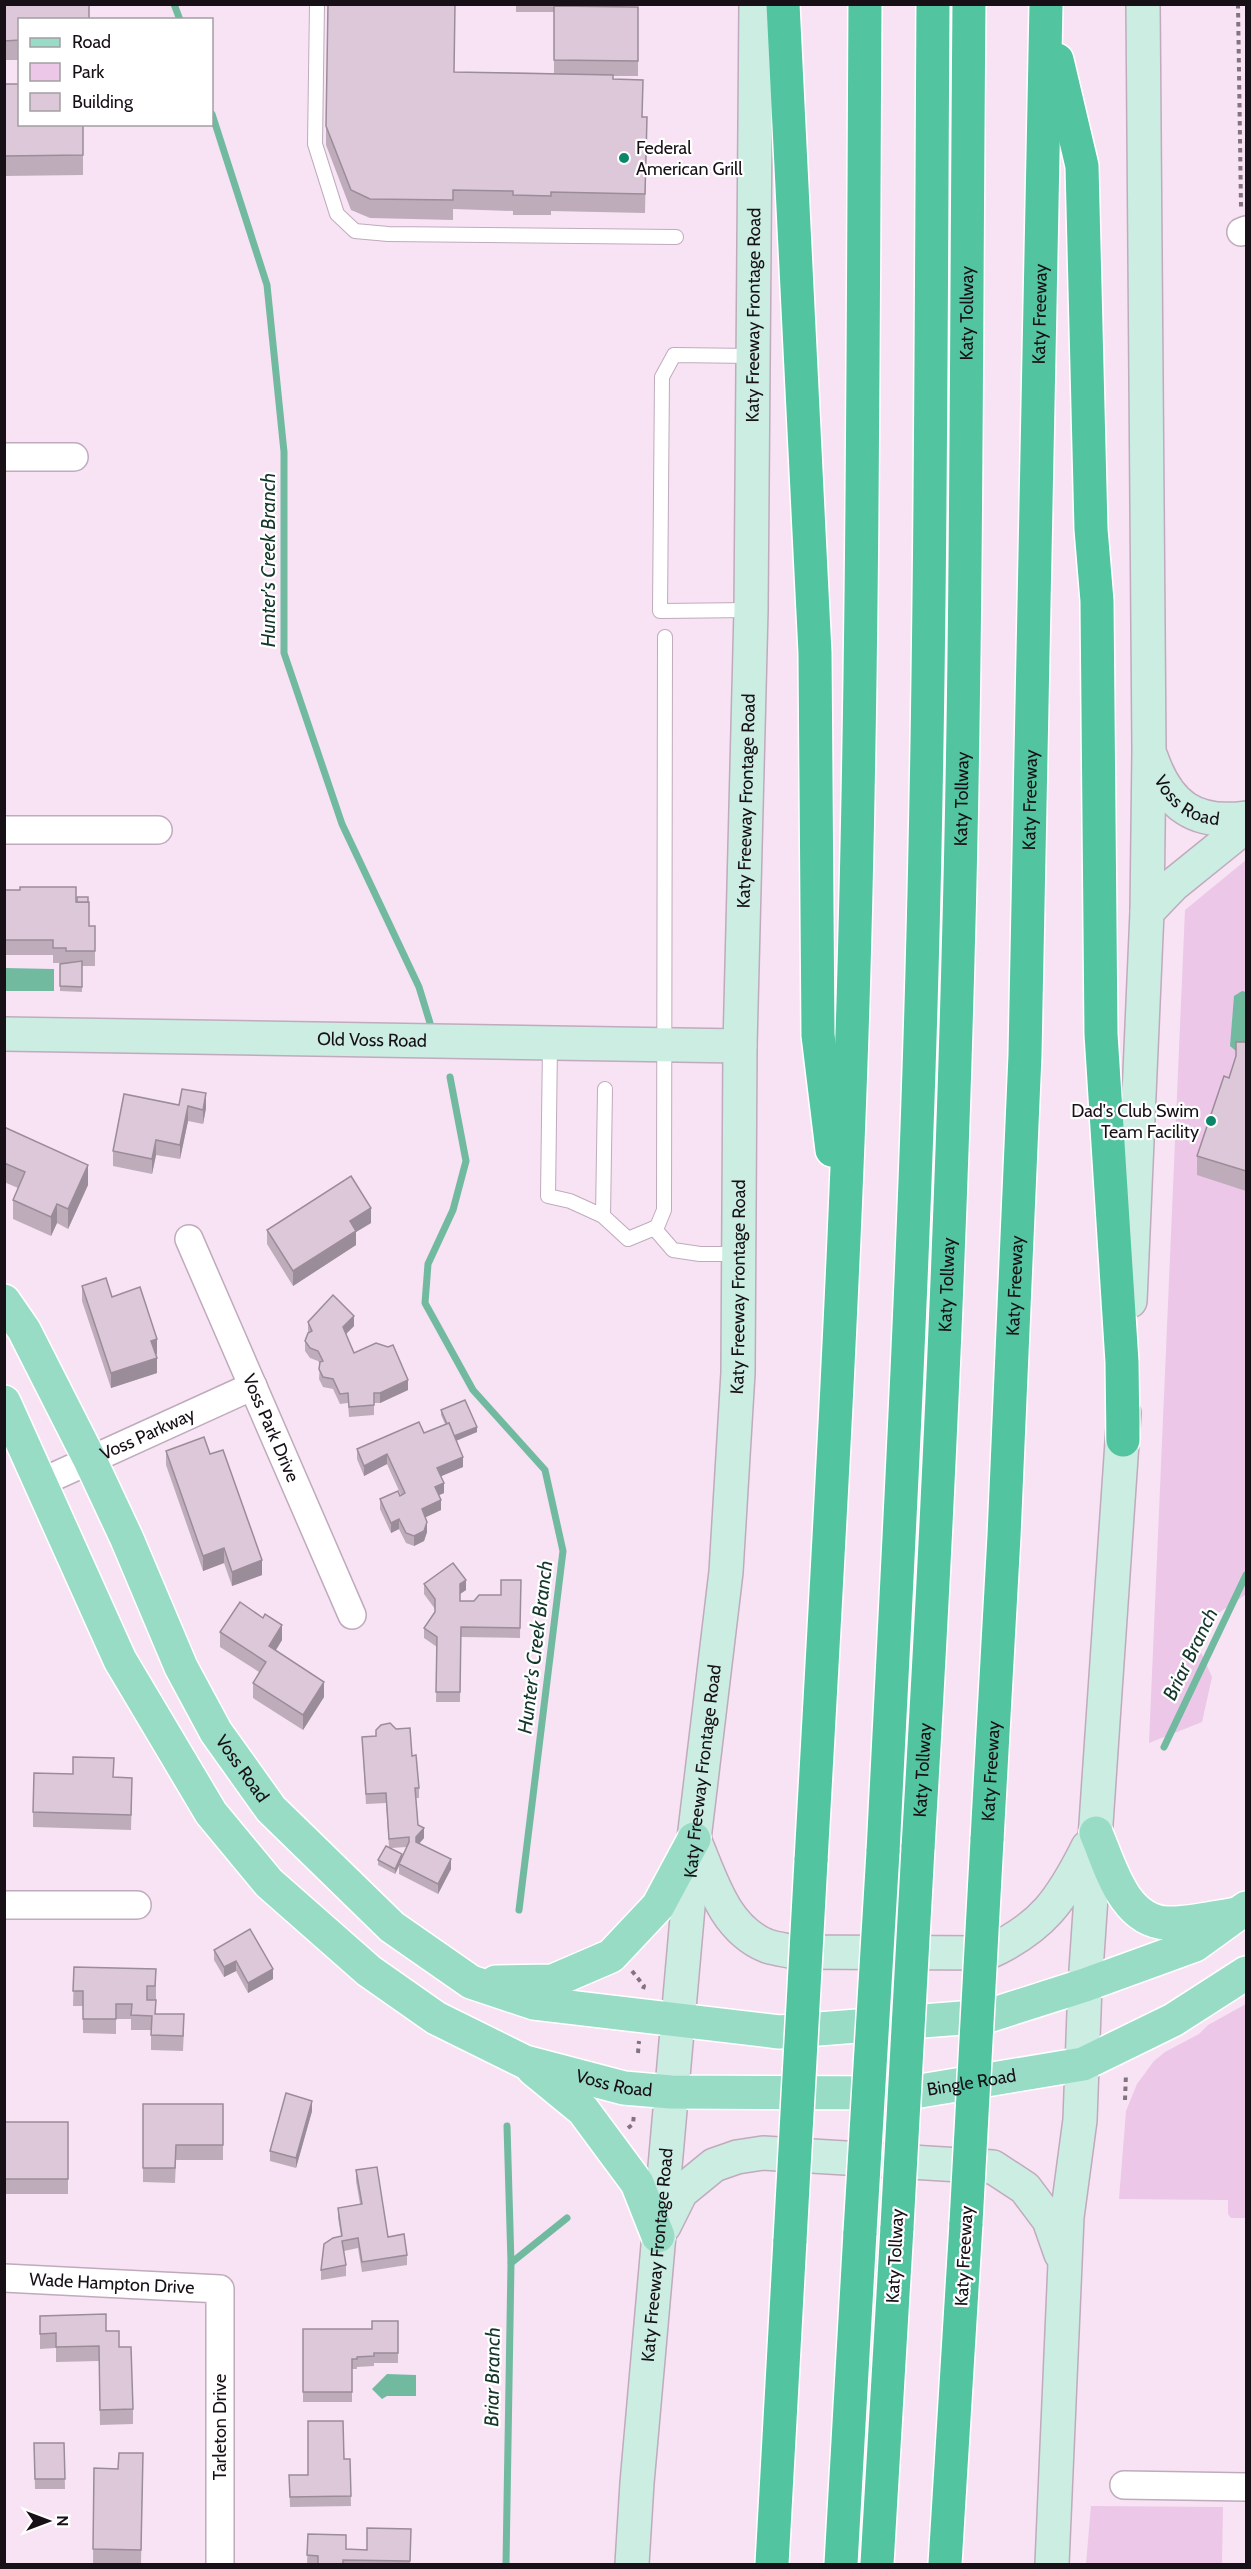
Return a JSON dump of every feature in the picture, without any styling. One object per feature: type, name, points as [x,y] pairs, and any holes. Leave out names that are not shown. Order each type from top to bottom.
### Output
[{"type":"highway","points":[[783,4],[815,653],[818,1035],[843,1250]]},
{"type":"highway","points":[[772,2565],[843,1250],[857,843],[865,4]]},
{"type":"highway","name":"Katy Tollway","points":[[841,2565],[883,1852],[906,1411],[922,968],[930,497],[933,4]]},
{"type":"highway","name":"Katy Tollway","points":[[876,2565],[944,1377],[962,757],[969,4]]},
{"type":"highway","points":[[1046,10],[1082,166],[1091,529],[1097,613],[1101,1034],[1122,1362],[1123,1440]]},
{"type":"highway","name":"Katy Freeway","points":[[945,2565],[1005,1513],[1025,1056],[1046,10]]},
{"type":"highway","points":[[954,2411],[963,2565]]},
{"type":"highway","points":[[758,2565],[779,2440]]},
{"type":"main road","name":"Katy Freeway Frontage Road","points":[[632,2565],[658,2236],[694,1839],[726,1572],[738,1373],[740,1046],[751,610],[756,4]]},
{"type":"main road","points":[[1052,2565],[1067,2217],[1080,2120],[1084,1985],[1123,1440],[1147,912],[1149,751],[1143,4]]},
{"type":"main road","name":"Voss Road","points":[[1149,751],[1159,780],[1174,800],[1197,816],[1227,821],[1246,818]]},
{"type":"main road","name":"Voss Road","points":[[1147,912],[1173,885],[1246,826]]},
{"type":"main road","name":"Old Voss Road","points":[[4,1034],[740,1046]]},
{"type":"main road","name":"Voss Road","points":[[4,1300],[24,1330],[90,1460],[127,1539],[181,1667],[216,1732],[271,1809],[392,1927],[471,1982],[534,2003],[678,2021]]},
{"type":"main road","name":"Voss Road","points":[[4,1402],[42,1482],[120,1660],[211,1814],[269,1883],[369,1971],[436,2018],[525,2062],[624,2088],[671,2092]]},
{"type":"main road","points":[[211,1814],[250,1779]]},
{"type":"main road","points":[[694,1839],[725,1909],[748,1935],[767,1946],[795,1952],[987,1953],[1010,1943],[1051,1910],[1068,1888],[1096,1833]]},
{"type":"main road","points":[[1096,1833],[1123,1895],[1136,1910],[1147,1917],[1166,1923],[1242,1911]]},
{"type":"main road","points":[[471,1982],[553,1981],[611,1956],[658,1906],[694,1839]]},
{"type":"main road","points":[[678,2021],[779,2032],[988,2016],[1084,1985],[1195,1945],[1242,1911]]},
{"type":"main road","name":"Bingle Road","points":[[671,2092],[908,2093],[1083,2064],[1173,2020],[1246,1973]]},
{"type":"main road","points":[[525,2062],[583,2110],[637,2183],[658,2236]]},
{"type":"main road","points":[[658,2236],[681,2192],[714,2165],[737,2157],[763,2153],[993,2167],[1025,2188],[1049,2220],[1064,2265]]},
{"type":"street","points":[[4,458],[74,457]]},
{"type":"street","points":[[4,830],[158,830]]},
{"type":"street","name":"Voss Park Drive","points":[[189,1239],[352,1616]]},
{"type":"street","name":"Voss Parkway","points":[[42,1482],[253,1386]]},
{"type":"street","points":[[4,1905],[137,1905]]},
{"type":"street","name":"Wade Hampton Drive","points":[[4,2278],[220,2289]]},
{"type":"street","name":"Tarleton Drive","points":[[220,2289],[220,2565]]},
{"type":"street","points":[[1124,2485],[1246,2487]]},
{"type":"lane","points":[[316,4],[315,144],[337,214],[355,231],[388,234],[676,237]]},
{"type":"lane","points":[[751,610],[660,611],[660,599],[662,377],[674,355],[752,356]]},
{"type":"lane","points":[[550,1044],[548,1196],[570,1201],[603,1216],[628,1239],[654,1228],[664,1210],[665,637]]},
{"type":"lane","points":[[603,1216],[605,1089]]},
{"type":"lane","points":[[654,1228],[673,1250],[700,1254],[739,1254]]},
{"type":"path","points":[[1238,4],[1244,231]]},
{"type":"path","points":[[627,1966],[644,1986],[643,1993]]},
{"type":"path","points":[[1125,2100],[1123,2082],[1126,2073]]},
{"type":"path","points":[[623,2133],[633,2124],[634,2108]]},
{"type":"green space","name":"Dad's Club Swim Team Facility","points":[[1246,860],[1246,1589],[1245,1595],[1202,1624],[1199,1648],[1212,1677],[1202,1722],[1149,1743],[1185,910]]},
{"type":"green space","points":[[1246,2004],[1246,2218],[1231,2218],[1228,2214],[1228,2200],[1119,2199],[1126,2111],[1137,2084],[1154,2061],[1165,2052],[1199,2034],[1208,2025]]},
{"type":"green space","points":[[1091,2506],[1223,2507],[1222,2564],[1086,2564]]},
{"type":"shaded area","points":[[5,968],[54,969],[54,991],[5,991]]},
{"type":"shaded area","points":[[1242,991],[1246,992],[1246,1051],[1236,1051],[1230,1046],[1234,996]]},
{"type":"shaded area","points":[[387,2374],[416,2375],[416,2396],[387,2396],[382,2399],[372,2389]]},
{"type":"building","points":[[4,4],[89,4],[89,18],[18,18],[18,40],[4,41]]},
{"type":"building","points":[[328,4],[455,4],[454,72],[613,75],[613,79],[643,80],[642,117],[647,117],[645,194],[551,192],[551,196],[513,195],[513,191],[453,190],[453,200],[370,199],[351,190],[326,126]]},
{"type":"building","points":[[554,6],[638,7],[638,61],[554,60]]},
{"type":"building","points":[[4,84],[18,84],[18,126],[83,126],[83,155],[4,156]]},
{"type":"building","points":[[20,887],[76,887],[76,902],[89,902],[89,926],[95,926],[95,951],[66,951],[66,948],[53,948],[53,940],[4,940],[4,890],[20,890]]},
{"type":"building","points":[[77,897],[88,897],[88,902],[77,902]]},
{"type":"building","points":[[82,961],[82,987],[60,986],[60,964]]},
{"type":"building","points":[[1236,1042],[1246,1042],[1246,1171],[1197,1156],[1224,1076],[1229,1078],[1236,1056]]},
{"type":"building","points":[[182,1089],[206,1093],[203,1110],[188,1106],[180,1145],[156,1140],[152,1159],[113,1151],[124,1094],[179,1105]]},
{"type":"building","points":[[4,1127],[88,1165],[68,1209],[57,1204],[51,1217],[13,1200],[25,1172],[4,1163]]},
{"type":"building","points":[[351,1176],[371,1208],[350,1221],[356,1231],[293,1271],[267,1230]]},
{"type":"building","points":[[106,1278],[112,1297],[140,1287],[157,1339],[151,1341],[157,1358],[111,1373],[82,1286]]},
{"type":"building","points":[[333,1295],[354,1316],[343,1327],[354,1353],[376,1343],[388,1347],[393,1345],[408,1380],[380,1393],[374,1393],[374,1405],[349,1407],[348,1393],[340,1394],[333,1379],[323,1377],[319,1369],[320,1362],[323,1361],[318,1351],[310,1348],[305,1341],[308,1333],[312,1331],[308,1322]]},
{"type":"building","points":[[465,1400],[477,1427],[454,1436],[441,1410]]},
{"type":"building","points":[[419,1422],[424,1433],[449,1423],[463,1457],[437,1468],[444,1483],[435,1487],[441,1500],[422,1509],[427,1522],[424,1531],[414,1536],[406,1533],[399,1519],[391,1523],[380,1499],[398,1491],[400,1496],[405,1493],[387,1454],[364,1466],[357,1449]]},
{"type":"building","points":[[204,1437],[210,1454],[223,1450],[262,1560],[232,1572],[224,1548],[203,1556],[166,1451]]},
{"type":"building","points":[[453,1563],[466,1580],[460,1584],[460,1601],[474,1601],[479,1595],[501,1595],[501,1580],[521,1580],[520,1628],[461,1627],[460,1692],[436,1692],[437,1637],[424,1628],[435,1612],[435,1599],[424,1584]]},
{"type":"building","points":[[240,1602],[263,1618],[265,1614],[282,1625],[269,1646],[324,1682],[303,1715],[253,1683],[266,1662],[220,1632]]},
{"type":"building","points":[[390,1723],[396,1729],[410,1728],[412,1756],[416,1755],[419,1788],[415,1788],[418,1825],[424,1828],[416,1837],[416,1842],[451,1859],[438,1884],[399,1864],[409,1837],[389,1839],[386,1793],[366,1794],[362,1737],[376,1736],[376,1730],[381,1725]]},
{"type":"building","points":[[73,1757],[114,1758],[113,1777],[132,1778],[131,1815],[33,1812],[34,1773],[73,1774]]},
{"type":"building","points":[[386,1846],[402,1854],[395,1869],[378,1860]]},
{"type":"building","points":[[250,1929],[273,1969],[248,1983],[236,1961],[224,1967],[214,1950]]},
{"type":"building","points":[[74,1967],[156,1969],[155,1986],[147,1986],[147,2000],[156,2000],[155,2014],[184,2014],[183,2036],[151,2035],[152,2016],[131,2015],[132,2004],[116,2004],[116,2019],[83,2019],[83,1991],[73,1991]]},
{"type":"building","points":[[286,2093],[312,2101],[296,2158],[270,2151]]},
{"type":"building","points":[[143,2104],[223,2104],[223,2145],[176,2145],[175,2168],[143,2168]]},
{"type":"building","points":[[4,2122],[68,2122],[68,2179],[4,2179]]},
{"type":"building","points":[[377,2167],[388,2237],[404,2234],[407,2255],[362,2262],[358,2238],[342,2241],[346,2265],[321,2270],[324,2244],[333,2238],[342,2236],[338,2208],[362,2204],[356,2170]]},
{"type":"building","points":[[106,2314],[106,2331],[119,2331],[119,2347],[131,2347],[133,2409],[100,2410],[99,2346],[56,2347],[56,2333],[40,2334],[40,2316]]},
{"type":"building","points":[[372,2321],[398,2321],[398,2353],[374,2353],[374,2356],[352,2359],[352,2392],[303,2392],[303,2329],[372,2329]]},
{"type":"building","points":[[308,2421],[343,2421],[344,2459],[350,2459],[351,2496],[290,2497],[289,2475],[308,2475]]},
{"type":"building","points":[[34,2443],[64,2443],[65,2479],[35,2479]]},
{"type":"building","points":[[119,2453],[143,2453],[141,2550],[93,2549],[94,2468],[118,2469]]},
{"type":"building","points":[[367,2528],[411,2529],[410,2561],[343,2560],[343,2565],[318,2565],[318,2556],[307,2555],[308,2534],[346,2535],[346,2549],[367,2550]]},
{"type":"waterway","name":"Hunter's Creek Branch","points":[[174,4],[179,18]]},
{"type":"waterway","name":"Hunter's Creek Branch","points":[[213,117],[267,285],[284,452],[284,653],[342,824],[419,987],[430,1023]]},
{"type":"waterway","name":"Hunter's Creek Branch","points":[[450,1077],[466,1161],[453,1210],[428,1264],[425,1303],[473,1390],[545,1470],[563,1551],[519,1910]]},
{"type":"waterway","name":"Briar Branch","points":[[1164,1747],[1246,1575]]},
{"type":"waterway","name":"Hunter's Creek Branch","points":[[507,2126],[511,2263]]},
{"type":"waterway","name":"Briar Branch","points":[[506,2564],[511,2263],[567,2218]]},
{"type":"place","name":"Federal American Grill","points":[[624,158]]},
{"type":"place","name":"Dad's Club Swim Team Facility","points":[[1211,1121]]}]
